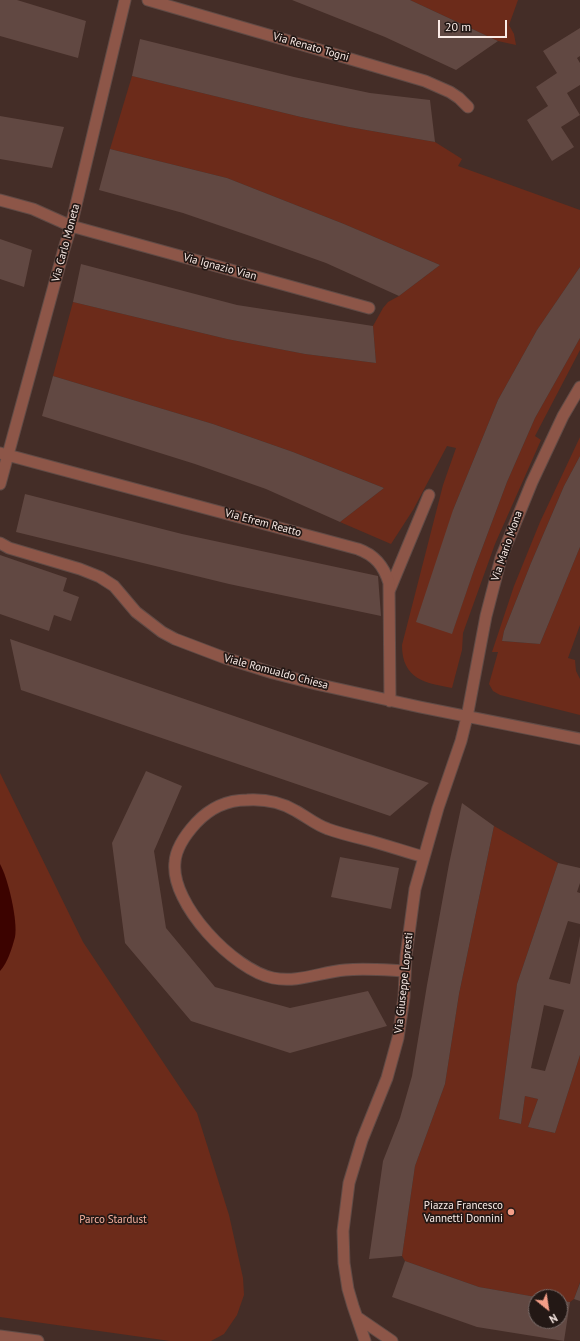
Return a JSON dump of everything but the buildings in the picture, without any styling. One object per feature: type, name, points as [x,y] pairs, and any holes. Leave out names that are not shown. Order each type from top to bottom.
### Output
[{"type":"street","name":"Via Carlo Moneta","points":[[0,484],[4,454],[71,226],[125,0]]},
{"type":"street","name":"Via Renato Togni","points":[[148,0],[425,81],[450,92],[468,107]]},
{"type":"street","name":"Via Ignazio Vian","points":[[0,200],[33,209],[71,226],[369,308]]},
{"type":"street","name":"Via Mario Mona","points":[[468,717],[486,616],[503,553],[532,482],[564,416],[580,387]]},
{"type":"street","name":"Via Efrem Reatto","points":[[4,454],[358,549],[368,554],[380,563],[387,577],[390,589],[390,700]]},
{"type":"street","points":[[390,589],[429,495]]},
{"type":"street","name":"Viale Romualdo Chiesa","points":[[0,543],[9,548],[80,568],[100,577],[111,583],[120,591],[136,612],[162,632],[175,639],[225,658],[272,673],[390,700],[468,717],[580,738]]},
{"type":"street","name":"Via Giuseppe Lopresti","points":[[365,1341],[348,1289],[344,1264],[343,1231],[346,1202],[352,1170],[362,1140],[385,1083],[398,1038],[404,997],[405,971],[415,889],[438,808],[468,717]]},
{"type":"street","points":[[405,971],[346,970],[325,973],[307,978],[291,979],[272,978],[264,975],[246,965],[226,950],[190,911],[178,888],[175,862],[178,849],[182,841],[209,811],[224,803],[246,800],[269,801],[280,804],[289,807],[312,822],[328,829],[424,857]]},
{"type":"street","points":[[357,1317],[392,1341]]},
{"type":"street","points":[[0,1336],[38,1341]]},
{"type":"green space","points":[[410,0],[518,0],[509,25],[514,34],[516,45],[498,41]]},
{"type":"green space","points":[[132,76],[301,117],[435,142],[462,159],[458,166],[580,210],[580,267],[537,330],[498,400],[453,510],[452,633],[507,482],[535,418],[580,338],[580,350],[535,436],[541,440],[495,544],[463,633],[462,650],[452,688],[424,681],[411,672],[406,665],[403,656],[402,645],[443,485],[456,448],[447,446],[413,510],[391,544],[340,522],[384,488],[293,452],[213,424],[53,376],[73,302],[227,339],[305,354],[376,363],[373,326],[383,308],[388,302],[399,296],[440,265],[344,224],[227,178],[110,149]]},
{"type":"green space","points":[[580,437],[580,456],[564,486],[531,563],[504,631],[502,641],[540,644],[580,547],[580,625],[568,658],[575,660],[576,671],[580,679],[580,715],[500,695],[493,691],[489,684],[498,652],[492,652],[514,586],[540,522]]},
{"type":"green space","name":"Parco Stardust","points":[[0,773],[83,942],[197,1113],[229,1215],[243,1278],[244,1295],[237,1315],[224,1334],[211,1341],[170,1341],[0,1317]]},
{"type":"green space","name":"Piazza Francesco Vannetti Donnini","points":[[494,826],[558,863],[517,984],[499,1119],[521,1124],[525,1096],[538,1099],[528,1127],[555,1133],[580,1055],[580,1282],[574,1299],[570,1302],[568,1302],[568,1289],[528,1289],[528,1296],[479,1287],[405,1261],[402,1256],[415,1166],[445,1084],[459,994]]},
{"type":"shaded area","points":[[0,864],[12,900],[16,930],[9,955],[0,971]]},
{"type":"place","name":"Piazza Francesco Vannetti Donnini","points":[[511,1212]]}]
